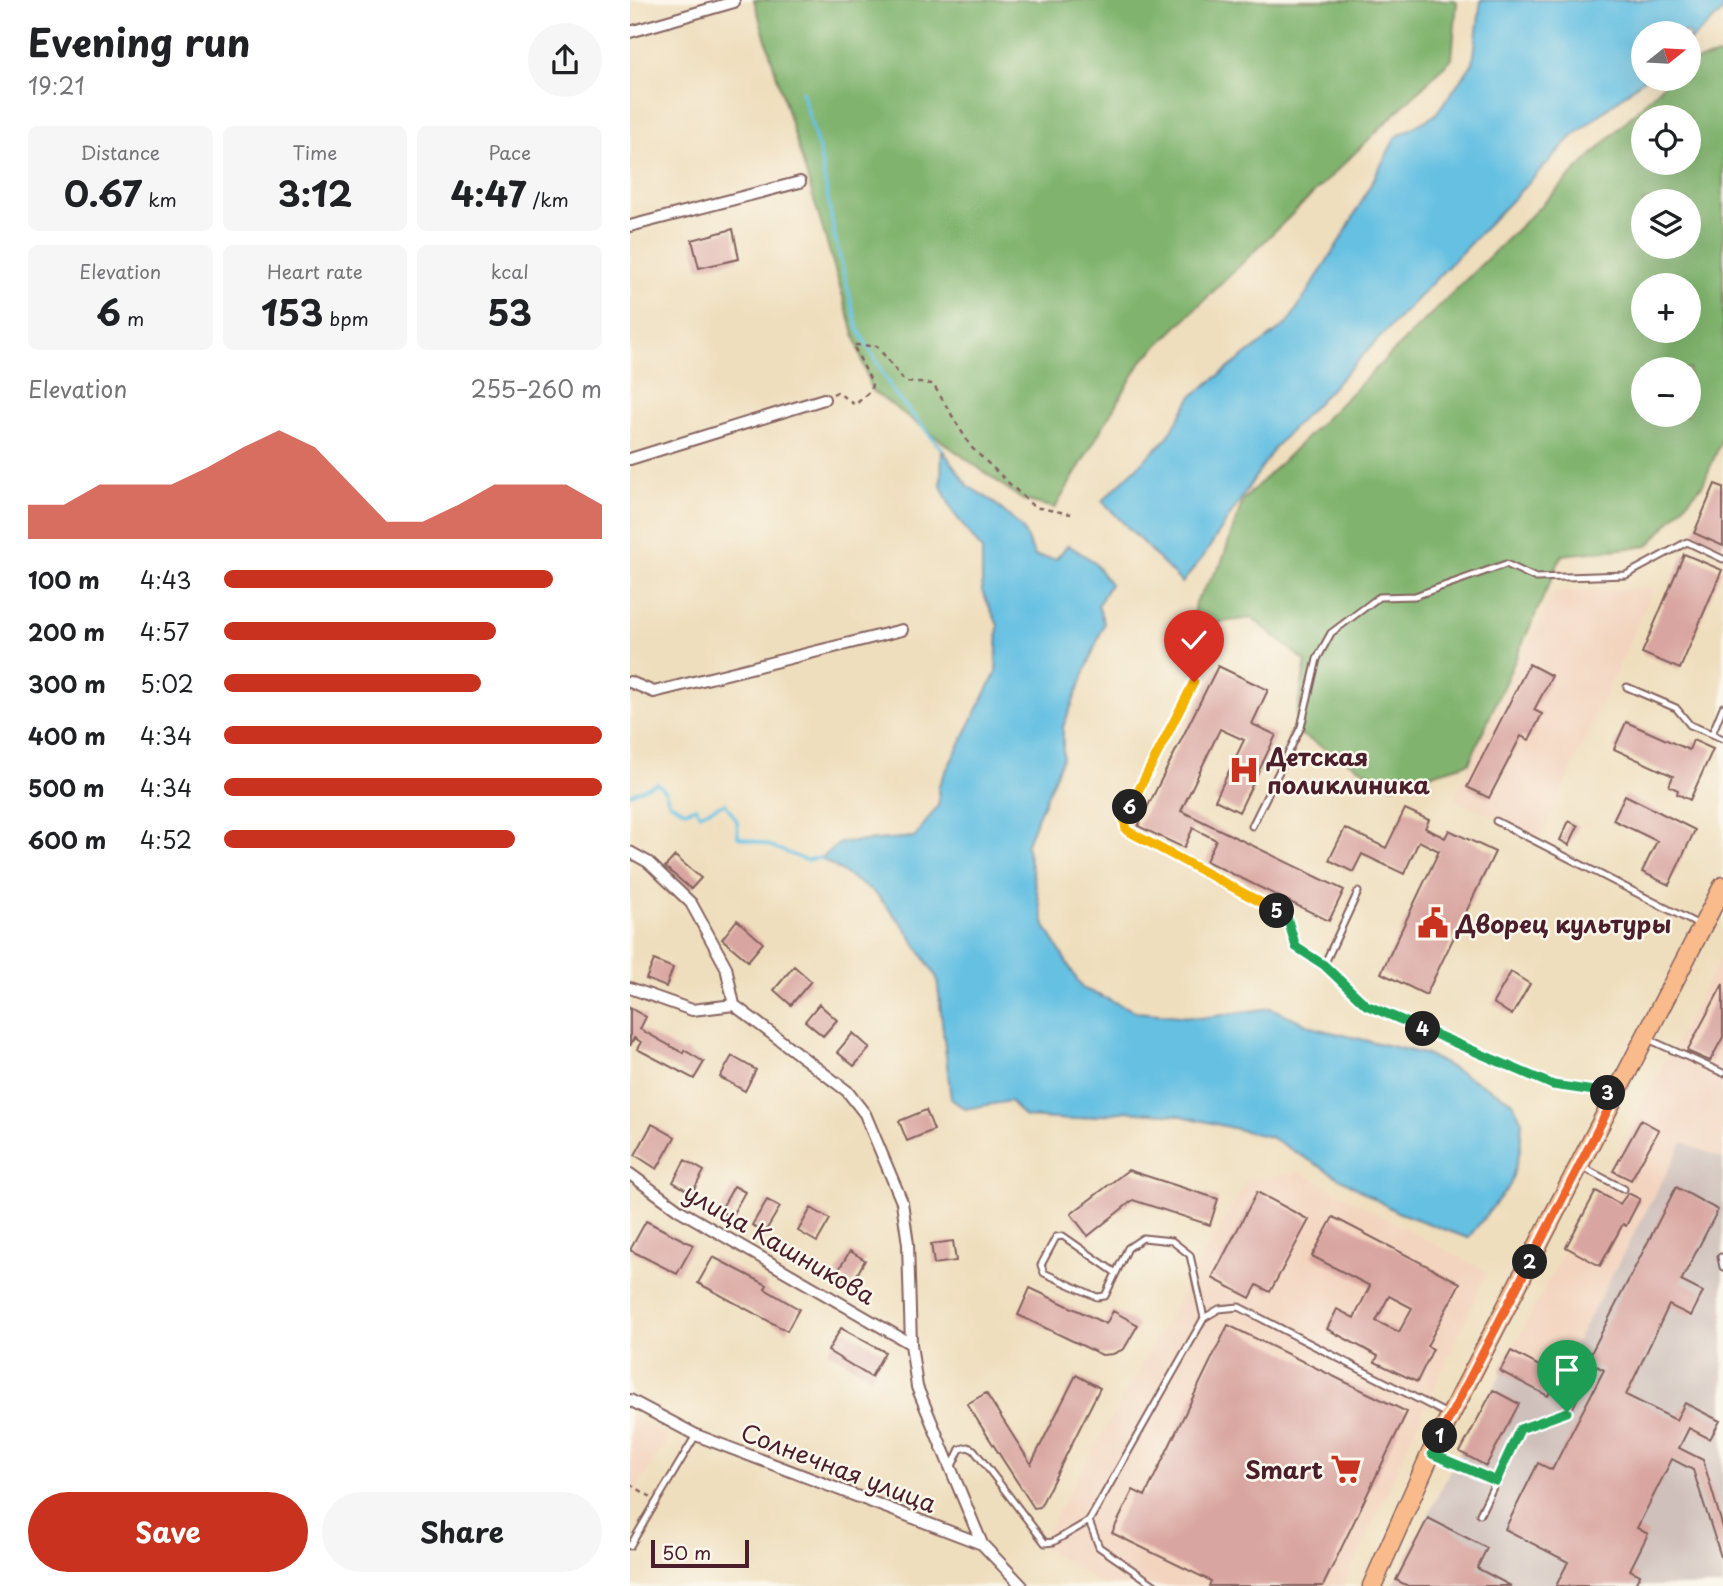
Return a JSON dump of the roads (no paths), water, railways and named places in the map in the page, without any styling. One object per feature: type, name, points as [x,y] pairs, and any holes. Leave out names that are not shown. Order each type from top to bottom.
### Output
[{"type":"main road","points":[[1373,1586],[1451,1416],[1723,886]]},
{"type":"street","points":[[630,32],[734,2]]},
{"type":"street","points":[[630,226],[800,182]]},
{"type":"street","points":[[630,459],[824,399]]},
{"type":"street","points":[[630,682],[654,692],[902,630]]},
{"type":"street","points":[[630,852],[649,862],[691,903],[726,967],[734,1005],[847,1091],[865,1114],[902,1202],[908,1244],[911,1344],[918,1387],[982,1544]]},
{"type":"street","points":[[630,988],[692,1010],[734,1005]]},
{"type":"street","name":"улица Кашникова","points":[[630,1174],[679,1210],[911,1344]]},
{"type":"street","name":"Солнечная улица","points":[[630,1400],[696,1435],[982,1544],[1020,1586]]},
{"type":"lane","points":[[1252,826],[1301,727],[1317,659],[1331,633],[1379,597],[1415,596],[1506,564],[1536,578],[1626,575],[1687,542],[1723,559]]},
{"type":"lane","points":[[1194,682],[1124,819],[1126,830],[1287,917],[1296,947],[1324,965],[1366,1005],[1553,1085],[1616,1094]]},
{"type":"lane","points":[[1626,687],[1676,708],[1690,725],[1723,738]]},
{"type":"lane","points":[[1712,734],[1723,707]]},
{"type":"lane","points":[[1496,821],[1702,927]]},
{"type":"lane","points":[[1324,965],[1357,892]]},
{"type":"lane","points":[[1645,1038],[1723,1073]]},
{"type":"lane","points":[[1580,1165],[1624,1189]]},
{"type":"lane","points":[[1116,1273],[1063,1236],[1056,1237],[1041,1265],[1044,1273],[1097,1297],[1105,1296],[1128,1248],[1143,1238],[1172,1241],[1190,1255],[1203,1318]]},
{"type":"lane","points":[[1721,1257],[1723,1267]]},
{"type":"lane","points":[[951,1469],[960,1449],[968,1447],[974,1450],[1045,1543],[1053,1542],[1089,1521],[1203,1318],[1219,1309],[1239,1307],[1451,1416]]},
{"type":"lane","points":[[1480,1514],[1520,1429],[1567,1412],[1586,1372]]},
{"type":"lane","points":[[630,1546],[696,1435]]},
{"type":"lane","points":[[1432,1454],[1496,1481]]},
{"type":"lane","points":[[1089,1521],[1098,1547],[1156,1586]]},
{"type":"water","points":[[1481,0],[1723,0],[1723,11],[1701,31],[1701,21],[1631,21],[1631,89],[1572,137],[1275,447],[1203,557],[1182,583],[1102,501],[1167,438],[1192,396],[1288,323],[1347,229],[1396,137],[1435,115],[1473,63]]},
{"type":"water","points":[[942,449],[968,486],[992,501],[1022,528],[1035,556],[1056,559],[1068,545],[1093,561],[1110,584],[1098,605],[1104,624],[1063,727],[1063,757],[1026,845],[1045,926],[1082,988],[1137,1012],[1201,1018],[1271,1008],[1318,1029],[1428,1055],[1512,1101],[1522,1121],[1520,1151],[1510,1185],[1468,1238],[1397,1212],[1270,1137],[1178,1115],[1126,1111],[1071,1120],[1025,1117],[1010,1101],[965,1109],[951,1099],[937,978],[904,926],[876,894],[821,858],[840,843],[915,837],[939,804],[938,787],[996,673],[998,625],[982,591],[982,550],[953,512],[941,486]]},
{"type":"waterway","points":[[802,91],[820,154],[835,238],[858,329],[894,393],[942,449]]},
{"type":"waterway","points":[[630,794],[657,783],[665,791],[669,802],[685,811],[696,807],[700,814],[725,803],[737,821],[738,837],[768,845],[805,860],[821,858]]},
{"type":"place","name":"Детская поликлиника","points":[[1244,770]]},
{"type":"place","name":"Дворец культуры","points":[[1433,923]]},
{"type":"place","name":"Smart","points":[[1346,1469]]}]
